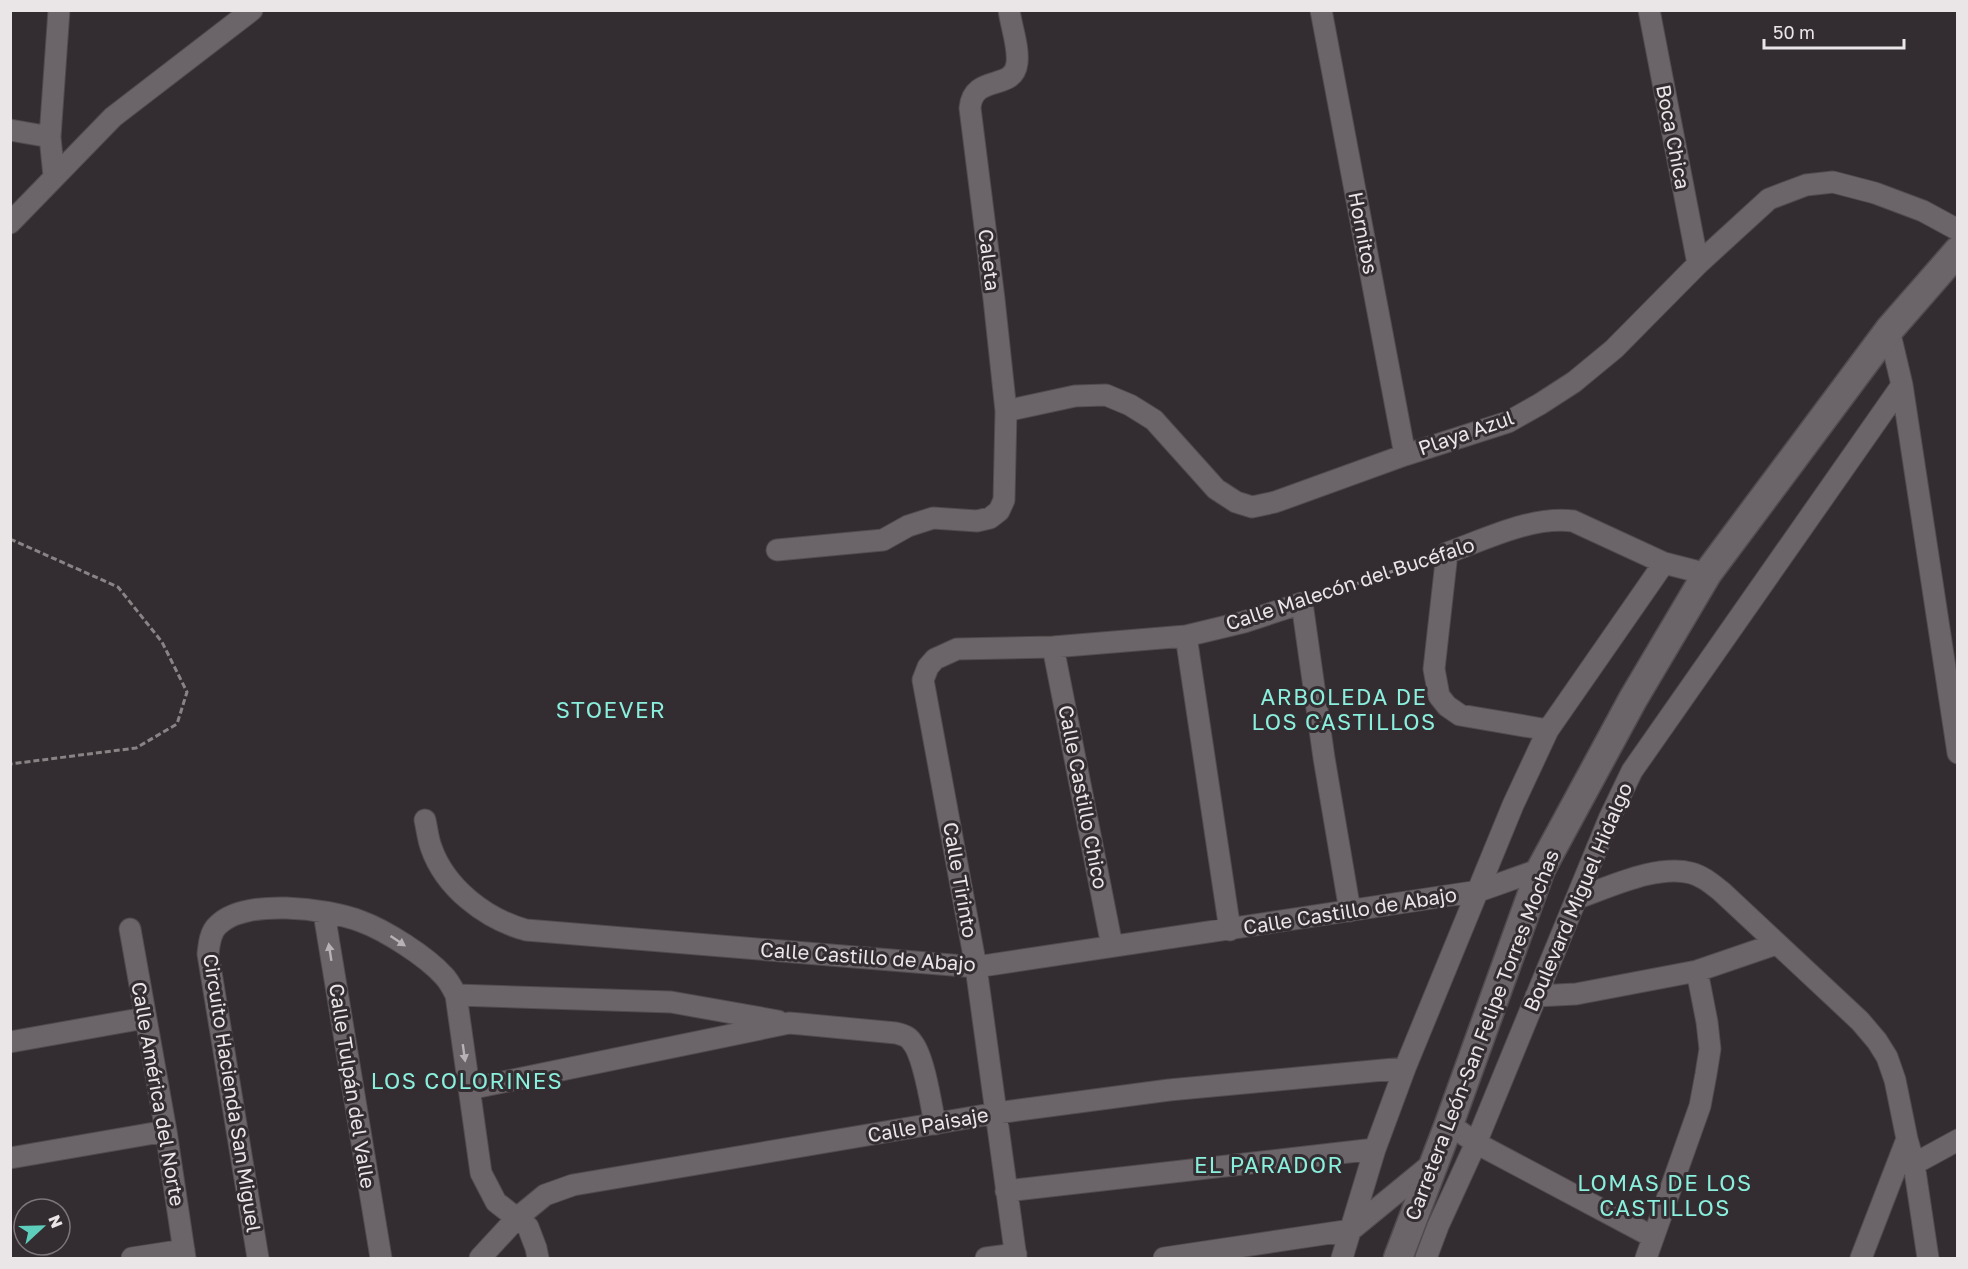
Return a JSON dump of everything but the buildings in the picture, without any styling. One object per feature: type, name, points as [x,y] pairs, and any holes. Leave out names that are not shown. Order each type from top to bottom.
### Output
[{"type":"main road","name":"Carretera León-San Felipe Torres Mochas","points":[[1398,1258],[1541,869],[1633,699],[1707,574],[1890,330],[1958,251]]},
{"type":"street","points":[[54,176],[50,137],[59,10]]},
{"type":"street","points":[[10,223],[113,117],[252,10]]},
{"type":"street","name":"Caleta","points":[[777,550],[883,540],[908,526],[933,518],[977,521],[990,518],[999,511],[1004,500],[1006,411],[970,108],[971,97],[978,90],[1008,78],[1016,71],[1018,60],[1008,10]]},
{"type":"street","name":"Hornitos","points":[[1321,10],[1405,455]]},
{"type":"street","name":"Boca Chica","points":[[1649,10],[1698,264]]},
{"type":"street","points":[[10,130],[50,137]]},
{"type":"street","name":"Playa Azul","points":[[1006,411],[1075,396],[1106,395],[1130,405],[1154,420],[1216,489],[1236,502],[1251,507],[1275,502],[1405,455],[1508,422],[1574,382],[1614,349],[1698,264],[1769,199],[1806,185],[1833,182],[1875,193],[1923,211],[1958,230]]},
{"type":"street","points":[[1890,330],[1902,385],[1958,753]]},
{"type":"street","name":"Boulevard Miguel Hidalgo","points":[[1426,1258],[1476,1143],[1609,819],[1632,771],[1902,385]]},
{"type":"street","name":"Calle Malecón del Bucéfalo","points":[[1447,553],[1538,521],[1556,519],[1573,521],[1664,563],[1707,574]]},
{"type":"street","points":[[1447,553],[1434,669],[1439,696],[1447,706],[1460,715],[1548,730]]},
{"type":"street","points":[[1342,1258],[1376,1149],[1405,1068],[1513,805],[1548,730],[1664,563]]},
{"type":"street","points":[[1302,603],[1324,758],[1350,911]]},
{"type":"street","name":"Calle Malecón del Bucéfalo","points":[[923,680],[928,667],[935,659],[957,649],[1053,647],[1186,636],[1244,622],[1302,603]]},
{"type":"street","points":[[1186,636],[1230,930]]},
{"type":"street","name":"Calle Castillo Chico","points":[[1053,647],[1112,946]]},
{"type":"street","name":"Calle Tirinto","points":[[923,680],[976,967],[1016,1256]]},
{"type":"street","name":"Calle Castillo de Abajo","points":[[425,820],[431,848],[442,871],[457,888],[492,917],[526,930],[976,967],[1479,891],[1541,869]]},
{"type":"street","points":[[1578,898],[1658,873],[1675,871],[1690,873],[1707,880],[1860,1022],[1877,1041],[1887,1058],[1894,1080],[1914,1164],[1928,1258]]},
{"type":"street","name":"Circuito Hacienda San Miguel","points":[[258,1258],[208,954],[211,935],[217,925],[234,913],[261,908],[296,908],[359,920],[389,935],[417,954],[445,976],[456,995]]},
{"type":"street","name":"Calle Tulpán del Valle","points":[[324,913],[381,1258]]},
{"type":"street","name":"Calle América del Norte","points":[[130,929],[166,1131],[184,1254]]},
{"type":"street","points":[[1536,996],[1576,994],[1696,971],[1776,944]]},
{"type":"street","points":[[1646,1258],[1700,1106],[1706,1074],[1710,1049],[1707,1022],[1696,971]]},
{"type":"street","points":[[538,1258],[528,1227],[512,1224],[496,1202],[481,1173],[456,995],[671,1002],[795,1024],[896,1033],[906,1036],[913,1042],[919,1053],[935,1124]]},
{"type":"street","points":[[10,1042],[145,1018]]},
{"type":"street","points":[[469,1089],[795,1024]]},
{"type":"street","name":"Calle Paisaje","points":[[480,1258],[512,1224],[545,1195],[573,1185],[997,1113],[1169,1090],[1405,1068]]},
{"type":"street","points":[[1449,1124],[1476,1143],[1653,1237]]},
{"type":"street","points":[[10,1158],[166,1131]]},
{"type":"street","points":[[1861,1258],[1907,1139]]},
{"type":"street","points":[[1914,1164],[1958,1140]]},
{"type":"street","points":[[1006,1191],[1376,1149]]},
{"type":"street","points":[[1164,1258],[1351,1230],[1435,1162]]},
{"type":"street","points":[[132,1258],[184,1254]]},
{"type":"street","points":[[986,1258],[1016,1256]]},
{"type":"path","points":[[10,539],[118,587],[162,642],[187,692],[177,724],[136,748],[10,764]]},
{"type":"path","name":"Calle Malecón del Bucéfalo","points":[[1302,603],[1447,553]]},
{"type":"district","name":"STOEVER","points":[[611,710]]},
{"type":"district","name":"ARBOLEDA DE LOS CASTILLOS","points":[[1344,710]]},
{"type":"district","name":"LOS COLORINES","points":[[467,1081]]},
{"type":"district","name":"EL PARADOR","points":[[1269,1165]]},
{"type":"district","name":"LOMAS DE LOS CASTILLOS","points":[[1665,1196]]}]
